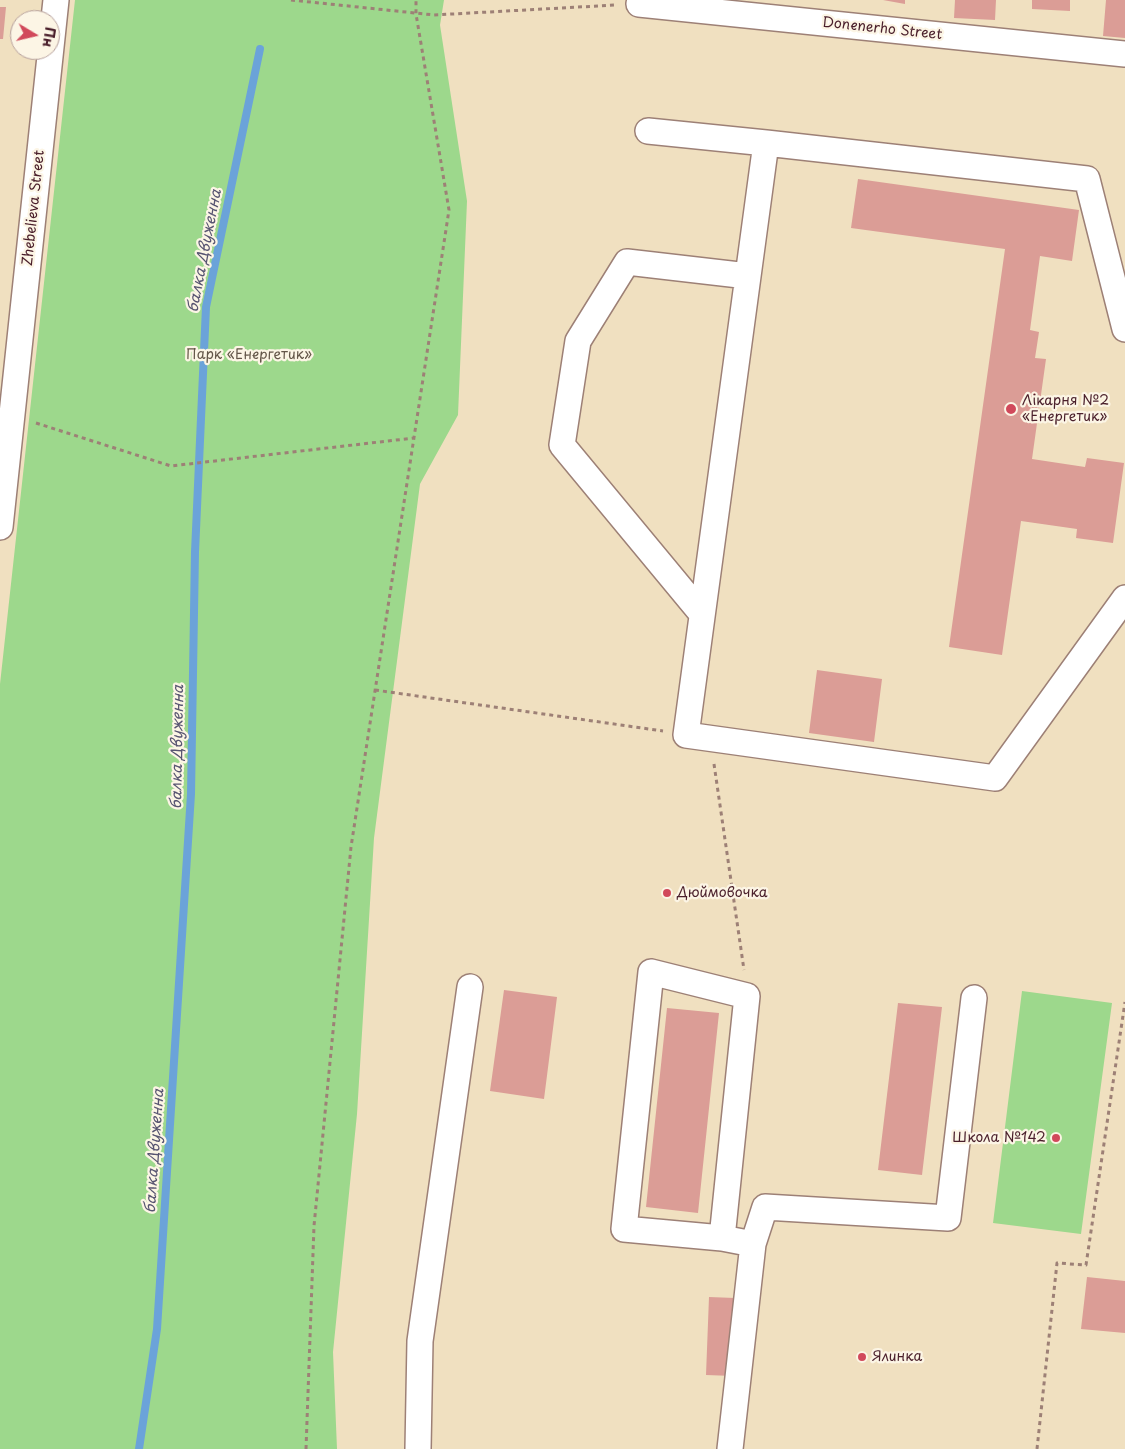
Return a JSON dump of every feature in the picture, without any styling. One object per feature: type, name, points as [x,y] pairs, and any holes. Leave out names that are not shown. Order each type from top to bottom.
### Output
[{"type":"street","name":"Zhebelieva Street","points":[[0,527],[6,417],[56,0]]},
{"type":"street","name":"Donenerho Street","points":[[639,4],[1125,54]]},
{"type":"street","points":[[648,131],[1087,179],[1125,329]]},
{"type":"street","points":[[766,143],[686,735],[995,778],[1125,598]]},
{"type":"street","points":[[702,614],[562,445],[578,341],[627,262],[748,276]]},
{"type":"street","points":[[722,1238],[748,996],[651,972],[624,1229],[722,1238],[753,1244]]},
{"type":"street","points":[[418,1449],[420,1341],[470,988]]},
{"type":"street","points":[[730,1449],[753,1244],[765,1207],[948,1218],[974,998]]},
{"type":"path","points":[[291,0],[434,15],[639,4]]},
{"type":"path","points":[[306,1449],[314,1226],[351,847],[449,210],[416,14],[416,0]]},
{"type":"path","points":[[6,417],[171,466],[414,438]]},
{"type":"path","points":[[375,690],[686,735]]},
{"type":"path","points":[[710,738],[748,996]]},
{"type":"path","points":[[1037,1449],[1057,1263],[1086,1265],[1125,1002]]},
{"type":"green space","name":"Парк «Енергетик»","points":[[75,0],[444,0],[440,25],[467,201],[458,415],[420,484],[374,838],[357,1114],[333,1352],[337,1449],[0,1449],[0,684]]},
{"type":"green space","points":[[1022,991],[1112,1003],[1081,1234],[993,1223]]},
{"type":"building","points":[[883,0],[905,0],[905,4]]},
{"type":"building","points":[[955,0],[996,0],[995,20],[954,18]]},
{"type":"building","points":[[1032,0],[1070,0],[1070,11],[1032,9]]},
{"type":"building","points":[[1106,0],[1125,0],[1125,38],[1103,36]]},
{"type":"building","points":[[0,7],[6,7],[3,39],[0,39]]},
{"type":"building","name":"Лікарня №2 «Енергетик»","points":[[858,179],[1079,210],[1072,261],[1040,256],[1030,330],[1039,332],[1035,358],[1046,359],[1032,459],[1085,467],[1087,458],[1124,463],[1113,543],[1076,538],[1077,529],[1021,521],[1002,655],[949,647],[1005,249],[851,228]]},
{"type":"building","points":[[817,670],[882,679],[874,742],[809,733]]},
{"type":"building","points":[[504,990],[557,997],[544,1099],[490,1091]]},
{"type":"building","points":[[898,1003],[942,1007],[922,1175],[878,1170]]},
{"type":"building","points":[[667,1008],[719,1013],[698,1213],[646,1207]]},
{"type":"building","points":[[1087,1277],[1125,1281],[1125,1333],[1081,1329]]},
{"type":"building","points":[[709,1297],[735,1298],[733,1376],[706,1375]]},
{"type":"waterway","name":"балка Двуженна","points":[[139,1449],[157,1329],[191,794],[195,552],[206,307],[260,49]]},
{"type":"place","name":"Лікарня №2 «Енергетик»","points":[[1011,409]]},
{"type":"place","name":"Дюймовочка","points":[[667,893]]},
{"type":"place","name":"Школа №142","points":[[1056,1138]]},
{"type":"place","name":"Ялинка","points":[[862,1357]]}]
